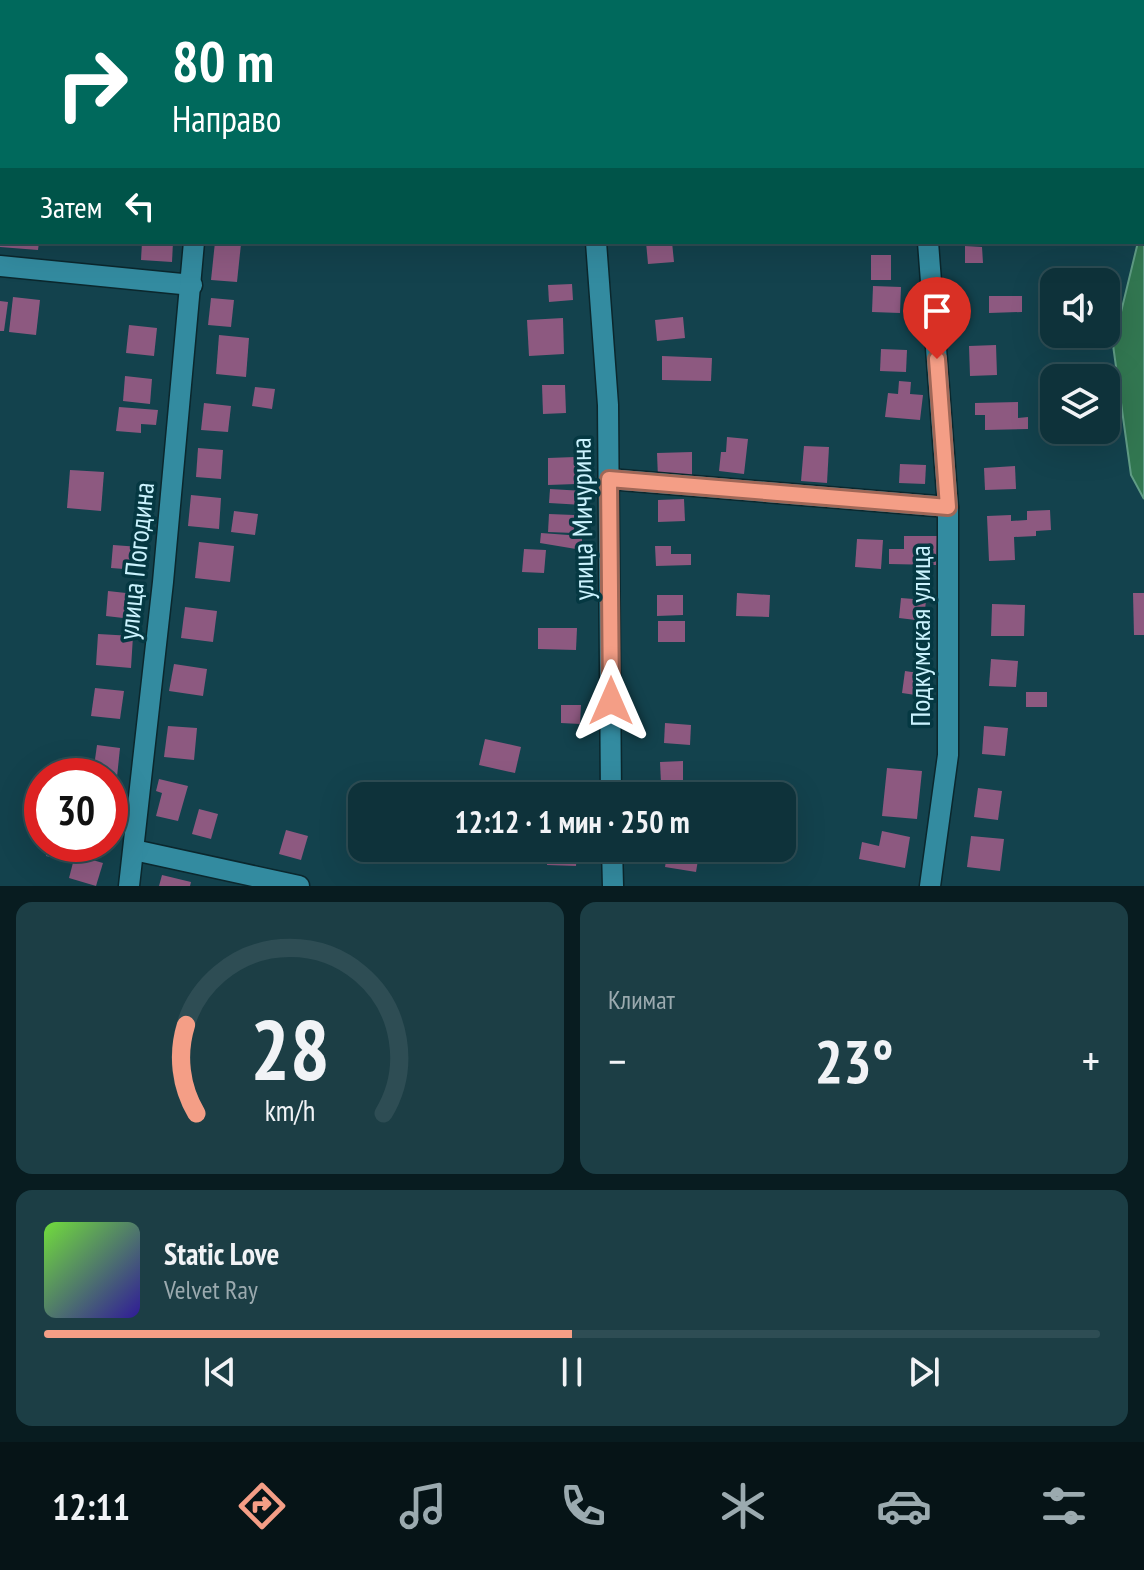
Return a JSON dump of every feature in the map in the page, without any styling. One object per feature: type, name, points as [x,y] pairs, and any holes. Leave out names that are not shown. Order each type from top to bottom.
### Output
[{"type":"street","name":"улица Погодина","points":[[129,886],[194,244]]},
{"type":"street","name":"улица Мичурина","points":[[596,244],[608,405],[611,782]]},
{"type":"street","name":"Подкумская улица","points":[[928,244],[948,507],[948,755],[930,886]]},
{"type":"street","points":[[0,266],[192,285]]},
{"type":"street","points":[[609,479],[948,507]]},
{"type":"street","points":[[134,850],[299,886]]},
{"type":"street","points":[[612,862],[613,886]]},
{"type":"shaded area","points":[[1138,244],[1144,244],[1144,499],[1131,475],[1120,396],[1120,364],[1116,364],[1113,348],[1120,348],[1120,316]]},
{"type":"building","points":[[0,244],[39,244],[38,250],[0,247]]},
{"type":"building","points":[[142,244],[173,244],[172,262],[141,260]]},
{"type":"building","points":[[215,244],[241,244],[237,282],[211,280]]},
{"type":"building","points":[[646,244],[672,244],[674,262],[648,264]]},
{"type":"building","points":[[965,246],[982,247],[983,263],[965,263]]},
{"type":"building","points":[[871,255],[891,255],[891,280],[871,280]]},
{"type":"building","points":[[572,284],[573,300],[549,302],[548,285]]},
{"type":"building","points":[[873,286],[901,287],[900,313],[872,312]]},
{"type":"building","points":[[989,296],[1022,296],[1022,312],[989,313]]},
{"type":"building","points":[[13,297],[40,300],[36,335],[9,332]]},
{"type":"building","points":[[211,298],[234,300],[231,327],[208,325]]},
{"type":"building","points":[[0,301],[8,302],[4,331],[0,331]]},
{"type":"building","points":[[683,317],[685,338],[657,341],[655,320]]},
{"type":"building","points":[[563,318],[564,354],[529,356],[527,320]]},
{"type":"building","points":[[129,325],[157,328],[154,356],[126,353]]},
{"type":"building","points":[[219,335],[249,338],[246,377],[216,374]]},
{"type":"building","points":[[996,345],[997,375],[970,376],[969,346]]},
{"type":"building","points":[[881,349],[907,350],[906,372],[880,371]]},
{"type":"building","points":[[662,356],[712,358],[711,381],[662,380]]},
{"type":"building","points":[[125,376],[152,379],[150,404],[123,401]]},
{"type":"building","points":[[899,381],[911,382],[910,394],[923,395],[920,420],[885,417],[888,393],[898,394]]},
{"type":"building","points":[[542,385],[565,385],[566,413],[543,414]]},
{"type":"building","points":[[255,387],[275,389],[272,409],[252,406]]},
{"type":"building","points":[[1018,402],[1018,418],[1028,417],[1028,429],[985,430],[985,415],[975,415],[975,403]]},
{"type":"building","points":[[204,403],[231,406],[228,432],[201,430]]},
{"type":"building","points":[[119,407],[158,410],[156,425],[141,424],[141,433],[116,431]]},
{"type":"building","points":[[727,437],[748,439],[744,474],[719,471],[721,452],[726,452]]},
{"type":"building","points":[[804,446],[829,447],[827,483],[801,481]]},
{"type":"building","points":[[198,448],[223,450],[221,479],[196,477]]},
{"type":"building","points":[[692,452],[692,477],[658,478],[657,453]]},
{"type":"building","points":[[575,457],[576,484],[548,485],[548,458]]},
{"type":"building","points":[[900,464],[926,465],[925,484],[899,483]]},
{"type":"building","points":[[1015,466],[1016,489],[985,490],[984,468]]},
{"type":"building","points":[[70,470],[104,472],[101,511],[67,508]]},
{"type":"building","points":[[550,489],[584,491],[583,505],[549,503]]},
{"type":"building","points":[[191,495],[221,498],[219,529],[188,526]]},
{"type":"building","points":[[684,499],[685,521],[658,522],[658,500]]},
{"type":"building","points":[[1050,510],[1051,530],[1036,531],[1036,536],[1014,537],[1015,560],[989,561],[987,516],[1011,515],[1011,521],[1027,520],[1027,511]]},
{"type":"building","points":[[234,511],[258,514],[255,535],[231,532]]},
{"type":"building","points":[[549,514],[574,515],[574,533],[548,532]]},
{"type":"building","points":[[541,533],[582,536],[582,550],[540,543]]},
{"type":"building","points":[[904,536],[937,536],[936,565],[889,564],[889,549],[904,549]]},
{"type":"building","points":[[857,539],[883,540],[881,569],[855,567]]},
{"type":"building","points":[[199,542],[234,546],[230,582],[195,578]]},
{"type":"building","points":[[113,545],[140,547],[137,570],[111,568]]},
{"type":"building","points":[[655,546],[671,546],[671,554],[691,554],[691,565],[656,566]]},
{"type":"building","points":[[524,549],[546,550],[544,573],[522,572]]},
{"type":"building","points":[[108,591],[126,593],[125,603],[134,604],[132,619],[106,616]]},
{"type":"building","points":[[737,593],[770,595],[769,617],[736,616]]},
{"type":"building","points":[[1133,593],[1144,593],[1144,635],[1134,635]]},
{"type":"building","points":[[657,595],[683,595],[683,615],[657,616]]},
{"type":"building","points":[[901,598],[926,600],[924,621],[899,618]]},
{"type":"building","points":[[992,604],[1025,605],[1024,636],[991,636]]},
{"type":"building","points":[[185,607],[217,611],[213,642],[181,638]]},
{"type":"building","points":[[658,621],[685,621],[685,642],[658,642]]},
{"type":"building","points":[[538,628],[577,628],[576,650],[538,649]]},
{"type":"building","points":[[98,634],[133,636],[131,668],[96,665]]},
{"type":"building","points":[[991,659],[1018,661],[1016,687],[989,686]]},
{"type":"building","points":[[174,664],[207,669],[203,696],[169,691]]},
{"type":"building","points":[[905,671],[932,675],[929,697],[902,693]]},
{"type":"building","points":[[95,688],[124,691],[120,719],[91,716]]},
{"type":"building","points":[[1026,692],[1047,692],[1047,707],[1026,707]]},
{"type":"building","points":[[561,705],[581,705],[580,724],[561,723]]},
{"type":"building","points":[[665,723],[691,725],[690,745],[664,743]]},
{"type":"building","points":[[168,726],[197,728],[194,760],[164,757]]},
{"type":"building","points":[[984,726],[1008,728],[1005,756],[982,754]]},
{"type":"building","points":[[485,739],[521,747],[515,773],[479,765]]},
{"type":"building","points":[[97,745],[120,748],[119,758],[95,758]]},
{"type":"building","points":[[683,761],[683,782],[661,782],[660,762]]},
{"type":"building","points":[[887,768],[922,771],[917,819],[882,816]]},
{"type":"building","points":[[159,779],[188,786],[178,821],[156,816],[162,793],[156,791]]},
{"type":"building","points":[[978,788],[1002,791],[998,820],[974,817]]},
{"type":"building","points":[[199,809],[218,814],[211,839],[192,834]]},
{"type":"building","points":[[286,830],[308,836],[301,860],[279,854]]},
{"type":"building","points":[[882,831],[910,837],[905,868],[859,859],[862,842],[879,846]]},
{"type":"building","points":[[971,836],[1004,839],[1000,871],[967,867]]},
{"type":"building","points":[[73,862],[103,863],[96,886],[69,878]]},
{"type":"building","points":[[547,862],[576,862],[576,866],[547,865]]},
{"type":"building","points":[[666,862],[698,862],[696,872],[665,867]]},
{"type":"building","points":[[162,875],[191,882],[190,886],[159,886]]},
{"type":"route","points":[[611,701],[609,479],[948,507],[937,359]]}]
